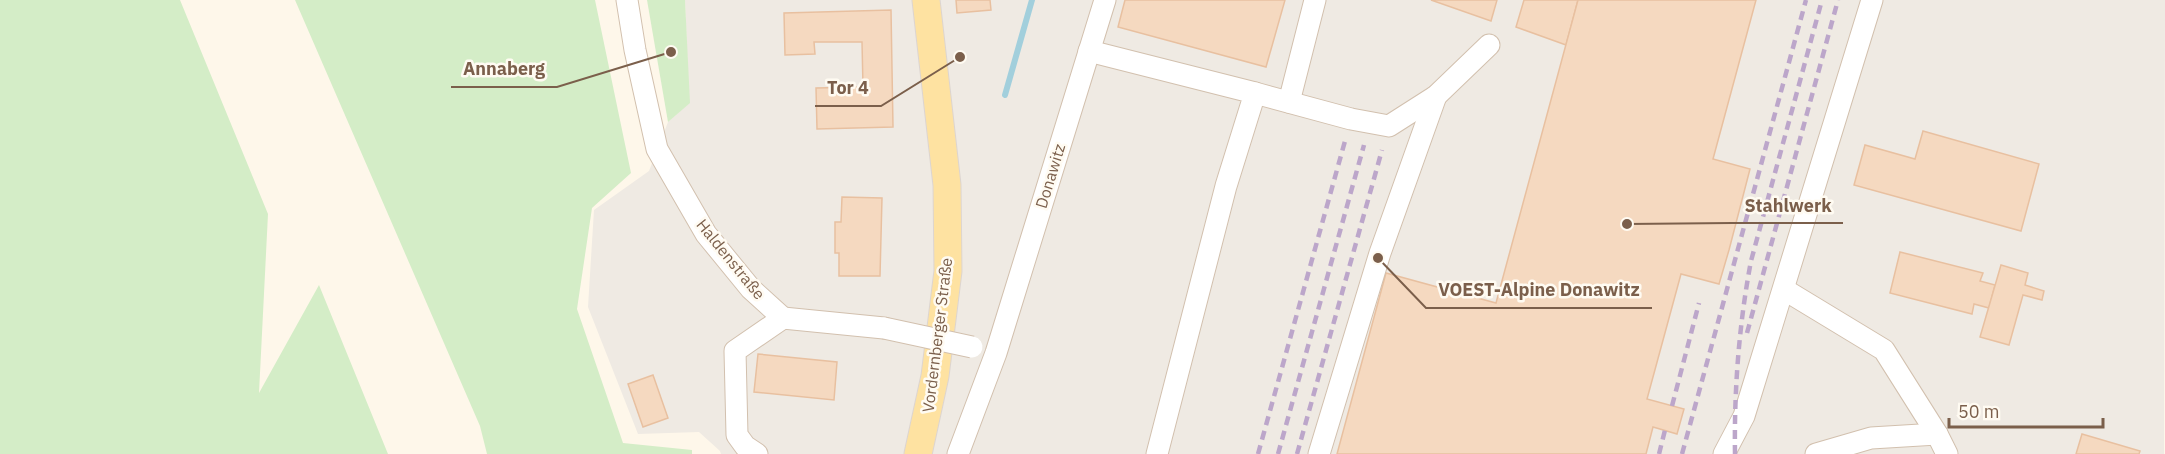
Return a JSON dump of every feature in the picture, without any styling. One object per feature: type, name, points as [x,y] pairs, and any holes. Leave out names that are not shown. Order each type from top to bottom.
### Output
[{"type":"main road","name":"Vordernberger Straße","points":[[918,454],[935,376],[948,271],[947,185],[926,0]]},
{"type":"lane","name":"Haldenstraße","points":[[627,0],[635,50],[657,150],[706,234],[751,289],[783,318]]},
{"type":"lane","name":"Donawitz","points":[[958,454],[996,353],[1105,0]]},
{"type":"lane","points":[[1289,102],[1315,0]]},
{"type":"lane","points":[[1724,454],[1744,416],[1785,290],[1872,0]]},
{"type":"lane","points":[[1089,51],[1370,124],[1389,126],[1436,96],[1489,45]]},
{"type":"lane","points":[[1157,454],[1226,186],[1255,93]]},
{"type":"lane","points":[[1318,454],[1380,253],[1436,96]]},
{"type":"lane","points":[[1785,290],[1884,350],[1947,454]]},
{"type":"lane","points":[[758,454],[745,446],[737,435],[735,351],[783,318],[884,328],[996,353]]},
{"type":"lane","points":[[1816,454],[1871,438],[1937,435]]},
{"type":"shaded area","points":[[685,0],[2165,0],[2164,454],[721,454],[699,432],[638,434],[588,307],[594,210],[649,171],[668,122],[689,103]]},
{"type":"green space","points":[[0,0],[180,0],[268,214],[259,393],[319,285],[388,454],[0,454]]},
{"type":"green space","points":[[295,0],[595,0],[631,173],[592,208],[577,309],[623,443],[692,450],[692,454],[487,454],[480,426]]},
{"type":"green space","points":[[647,0],[685,0],[690,103],[668,122]]},
{"type":"building","points":[[956,0],[990,0],[991,10],[957,13]]},
{"type":"building","points":[[1125,0],[1285,0],[1266,67],[1118,27]]},
{"type":"building","points":[[1431,0],[1497,0],[1491,21]]},
{"type":"building","points":[[1524,0],[1578,0],[1566,45],[1516,27]]},
{"type":"building","points":[[1578,0],[1756,0],[1713,159],[1750,169],[1729,250],[1719,284],[1681,274],[1647,399],[1684,409],[1677,434],[1653,427],[1646,454],[1337,454],[1386,273],[1496,303]]},
{"type":"building","points":[[891,10],[893,127],[817,129],[816,88],[863,87],[862,42],[814,42],[815,54],[785,55],[784,13]]},
{"type":"building","points":[[1923,131],[2039,164],[2021,231],[1854,185],[1865,145],[1915,159]]},
{"type":"building","points":[[842,197],[882,198],[880,276],[839,276],[839,253],[835,253],[835,222],[841,222]]},
{"type":"building","points":[[1900,252],[1983,273],[1980,281],[1995,285],[1989,308],[1974,304],[1972,314],[1890,293]]},
{"type":"building","points":[[2001,265],[2028,273],[2025,285],[2044,291],[2042,300],[2023,295],[2009,345],[1980,337]]},
{"type":"building","points":[[758,354],[837,362],[834,400],[754,392]]},
{"type":"building","points":[[653,375],[668,418],[643,427],[628,384]]},
{"type":"building","points":[[2082,434],[2140,451],[2139,454],[2076,454]]},
{"type":"waterway","points":[[1005,95],[1032,0]]},
{"type":"railway","points":[[1682,454],[1806,0]]},
{"type":"railway","points":[[1735,454],[1738,357],[1751,261],[1822,0]]},
{"type":"railway","points":[[1747,333],[1838,0]]},
{"type":"railway","points":[[1258,454],[1345,141]]},
{"type":"railway","points":[[1278,454],[1364,145]]},
{"type":"railway","points":[[1297,454],[1382,150]]},
{"type":"railway","points":[[1672,406],[1699,303]]},
{"type":"railway","points":[[1659,454],[1665,430]]},
{"type":"place","name":"Annaberg","points":[[671,52]]},
{"type":"place","name":"Tor 4","points":[[960,57]]},
{"type":"place","name":"Stahlwerk","points":[[1627,224]]},
{"type":"place","name":"VOEST-Alpine Donawitz","points":[[1378,258]]}]
